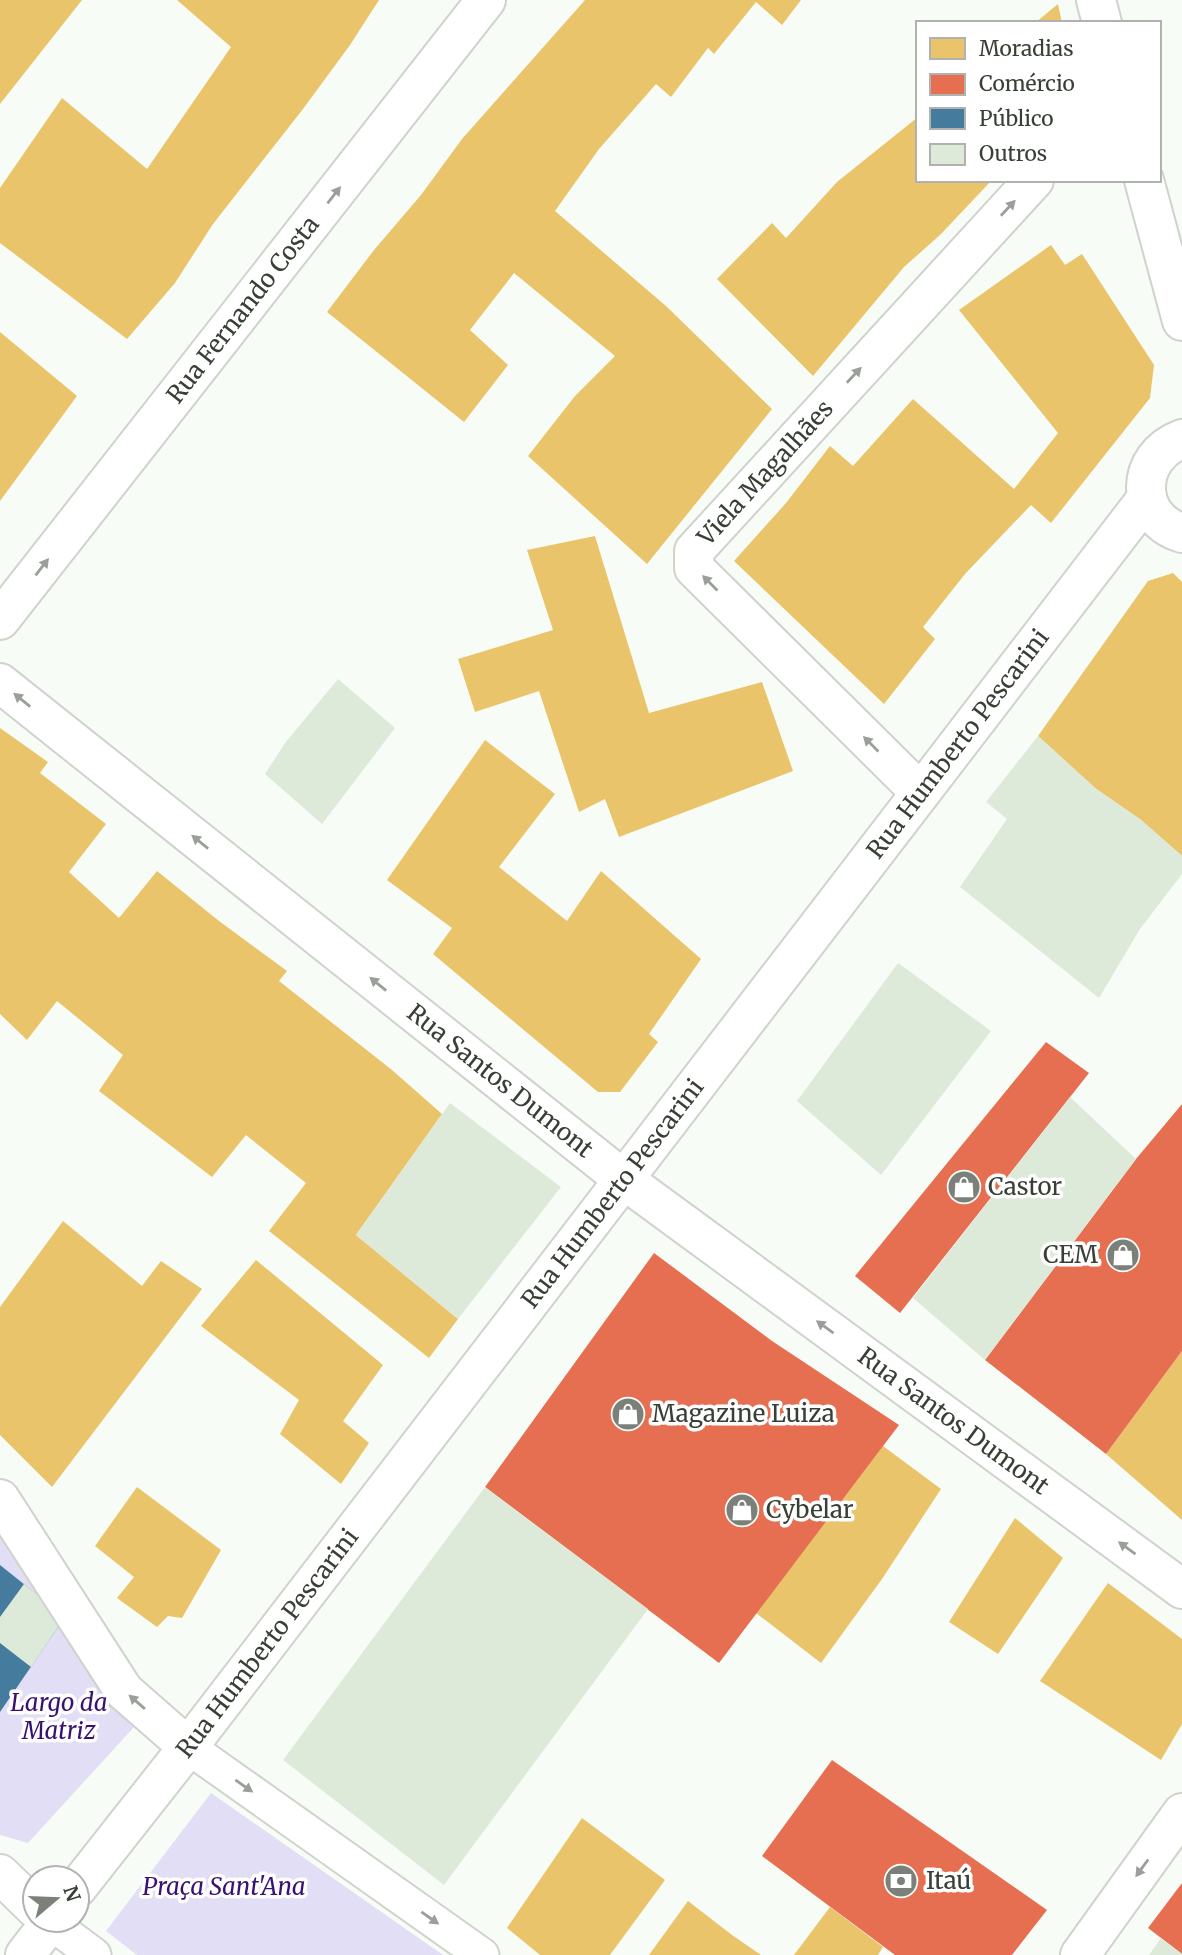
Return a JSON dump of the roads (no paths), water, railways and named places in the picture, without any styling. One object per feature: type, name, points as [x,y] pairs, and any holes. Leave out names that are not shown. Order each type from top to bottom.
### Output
[{"type":"street","name":"Rua Fernando Costa","points":[[0,621],[486,0]]},
{"type":"street","points":[[1096,0],[1101,21]]},
{"type":"street","name":"Viela Magalhães","points":[[920,792],[694,568],[694,551],[1032,182]]},
{"type":"street","points":[[1145,182],[1182,321]]},
{"type":"street","points":[[1182,439],[1171,443],[1159,453],[1150,466],[1146,482],[1147,498],[1153,511],[1162,522],[1182,533]]},
{"type":"street","name":"Rua Humberto Pescarini","points":[[91,1870],[1147,498]]},
{"type":"street","name":"Rua Santos Dumont","points":[[0,683],[623,1179],[1182,1589]]},
{"type":"street","points":[[0,1499],[124,1691],[188,1747],[482,1955]]},
{"type":"street","points":[[1080,1955],[1182,1813]]},
{"type":"street","points":[[0,1874],[21,1894]]},
{"type":"street","points":[[25,1955],[37,1934]]},
{"type":"street","points":[[67,1934],[94,1955]]},
{"type":"place","name":"Castor","points":[[964,1187]]},
{"type":"place","name":"CEM","points":[[1123,1255]]},
{"type":"place","name":"Magazine Luiza","points":[[628,1414]]},
{"type":"place","name":"Cybelar","points":[[742,1510]]},
{"type":"place","name":"Itaú","points":[[901,1881]]},
{"type":"park label","name":"Largo da Matriz","points":[[59,1717]]},
{"type":"park label","name":"Praça Sant'Ana","points":[[224,1887]]}]
